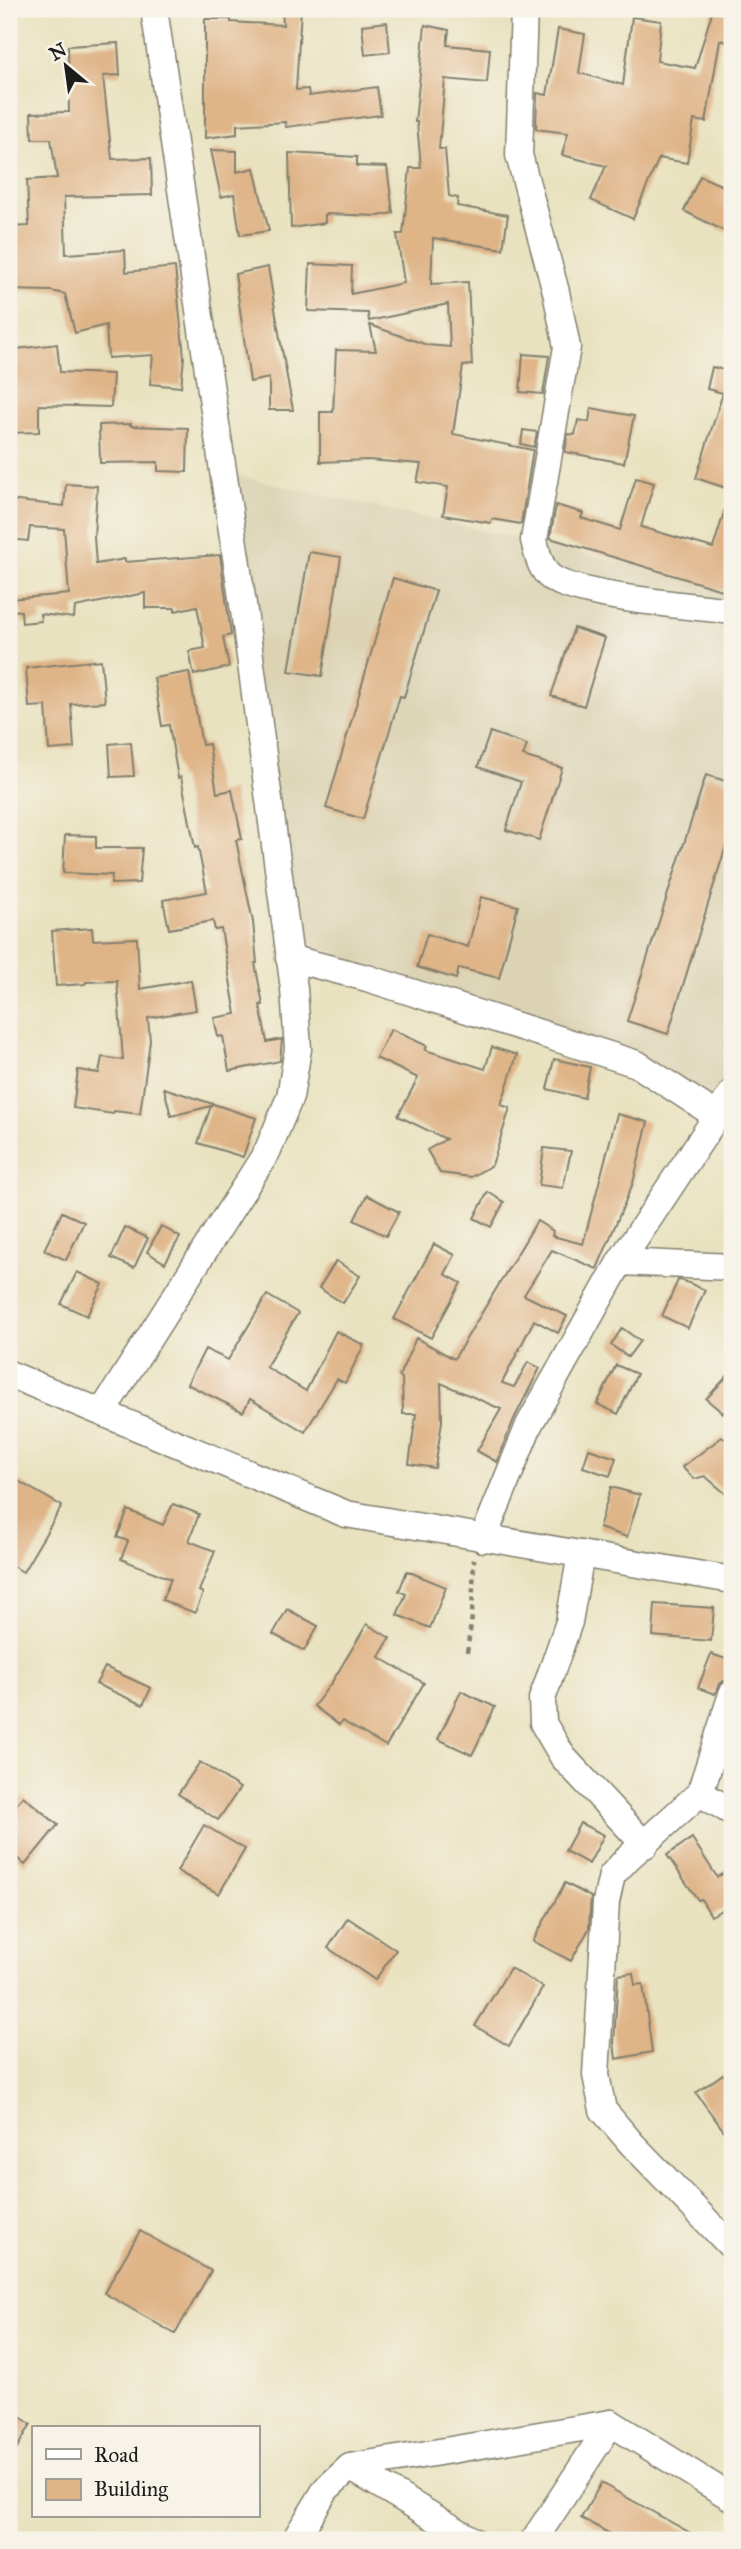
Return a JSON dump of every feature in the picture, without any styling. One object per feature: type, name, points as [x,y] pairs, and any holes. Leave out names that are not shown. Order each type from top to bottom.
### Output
[{"type":"street","points":[[102,1412],[267,1152],[290,1097],[298,1049],[294,989],[244,611],[154,9]]},
{"type":"street","points":[[524,9],[519,155],[556,292],[567,347],[534,540],[538,559],[547,574],[562,585],[587,591],[732,611]]},
{"type":"street","points":[[289,958],[367,978],[637,1064],[717,1116]]},
{"type":"street","points":[[484,1539],[529,1425],[620,1262],[732,1093]]},
{"type":"street","points":[[620,1262],[732,1267]]},
{"type":"street","points":[[9,1374],[346,1514],[732,1580]]},
{"type":"street","points":[[580,1554],[569,1622],[542,1699],[543,1723],[563,1757],[645,1844]]},
{"type":"street","points":[[732,1694],[700,1793],[612,1875],[606,1902],[596,2075],[603,2110],[632,2144],[732,2247]]},
{"type":"street","points":[[700,1793],[732,1812]]},
{"type":"street","points":[[534,2540],[611,2423]]},
{"type":"street","points":[[295,2540],[326,2489],[350,2468],[611,2423],[732,2498]]},
{"type":"street","points":[[350,2468],[472,2540]]},
{"type":"path","points":[[467,1652],[472,1617],[473,1560],[484,1539]]},
{"type":"shaded area","points":[[230,474],[732,587],[732,1110],[623,1051],[283,936]]},
{"type":"building","points":[[282,9],[301,9],[296,90],[308,89],[309,96],[377,87],[381,115],[286,127],[285,122],[237,125],[237,134],[205,138],[205,19],[283,25]]},
{"type":"building","points":[[713,9],[732,14],[732,43],[720,40],[706,122],[694,120],[687,163],[659,158],[633,219],[591,200],[606,166],[562,155],[568,133],[536,129],[537,93],[547,95],[558,29],[585,34],[579,73],[623,85],[632,17],[661,21],[657,61],[695,68]]},
{"type":"building","points":[[387,22],[390,52],[365,55],[362,25]]},
{"type":"building","points":[[425,25],[449,30],[447,45],[490,49],[487,83],[445,79],[439,149],[445,149],[449,196],[458,198],[457,206],[508,215],[503,249],[433,238],[431,284],[468,282],[472,365],[463,366],[453,434],[533,450],[521,524],[492,519],[491,523],[443,515],[448,487],[417,482],[421,464],[367,460],[320,462],[320,412],[333,412],[336,350],[376,351],[370,325],[427,345],[450,347],[448,304],[369,321],[368,313],[308,311],[310,264],[352,266],[351,294],[404,283],[397,234],[403,234],[410,168],[421,168],[415,122]]},
{"type":"building","points":[[118,43],[120,75],[103,76],[112,159],[151,158],[152,195],[64,197],[66,254],[125,250],[126,272],[175,267],[184,357],[181,387],[150,384],[153,355],[108,358],[106,325],[75,333],[65,294],[9,290],[9,227],[29,226],[27,180],[57,178],[51,139],[32,139],[31,113],[69,112],[68,46]]},
{"type":"building","points":[[211,150],[237,151],[237,172],[254,168],[269,231],[240,235],[234,194],[221,197]]},
{"type":"building","points":[[289,153],[357,157],[357,166],[387,167],[393,213],[378,216],[325,214],[325,223],[291,228]]},
{"type":"building","points":[[700,176],[732,190],[732,235],[684,211]]},
{"type":"building","points":[[268,267],[293,410],[269,410],[269,378],[250,382],[235,274]]},
{"type":"building","points":[[57,344],[60,372],[113,374],[111,407],[39,405],[39,432],[9,433],[9,350]]},
{"type":"building","points":[[523,354],[549,356],[543,394],[520,392]]},
{"type":"building","points":[[712,367],[732,372],[732,490],[696,478],[723,393],[707,389]]},
{"type":"building","points":[[591,408],[634,416],[624,463],[565,452],[568,434],[575,435],[578,420],[589,422]]},
{"type":"building","points":[[99,425],[188,428],[187,472],[158,471],[158,462],[100,463]]},
{"type":"building","points":[[523,430],[537,432],[534,447],[521,444]]},
{"type":"building","points":[[636,478],[654,483],[641,527],[713,548],[728,500],[732,500],[732,566],[725,591],[550,538],[556,505],[583,513],[581,518],[620,530]]},
{"type":"building","points":[[66,484],[97,486],[94,537],[96,564],[125,559],[125,562],[220,555],[231,635],[223,637],[229,667],[194,675],[189,651],[205,648],[197,606],[175,611],[175,608],[145,608],[145,593],[75,607],[74,618],[40,614],[41,621],[22,623],[21,611],[9,610],[9,599],[69,594],[64,529],[30,527],[28,541],[9,539],[9,500],[64,506]]},
{"type":"building","points":[[309,552],[341,557],[322,676],[289,671]]},
{"type":"building","points":[[393,578],[436,591],[404,697],[400,696],[363,819],[326,808]]},
{"type":"building","points":[[574,628],[605,638],[584,706],[551,696]]},
{"type":"building","points":[[101,660],[105,702],[71,704],[74,748],[49,750],[46,706],[29,707],[26,668]]},
{"type":"building","points":[[189,672],[202,745],[209,744],[217,793],[232,790],[242,839],[236,840],[253,922],[255,963],[267,1042],[282,1039],[280,1061],[229,1071],[223,1036],[218,1037],[214,1018],[236,1014],[221,929],[215,930],[213,921],[169,929],[163,900],[207,892],[181,777],[178,778],[169,725],[162,726],[154,678]]},
{"type":"building","points":[[490,732],[527,745],[523,756],[562,768],[539,840],[506,830],[521,782],[478,767]]},
{"type":"building","points":[[131,742],[134,776],[111,777],[109,744]]},
{"type":"building","points":[[706,775],[732,783],[732,826],[668,1034],[627,1021]]},
{"type":"building","points":[[65,835],[96,836],[96,848],[142,848],[139,883],[111,884],[112,875],[63,873]]},
{"type":"building","points":[[481,897],[518,906],[499,978],[459,968],[456,979],[417,967],[427,934],[468,947]]},
{"type":"building","points":[[92,928],[93,940],[137,938],[140,989],[191,980],[196,1010],[148,1018],[150,1041],[140,1114],[114,1111],[113,1114],[73,1108],[78,1070],[99,1073],[102,1057],[123,1060],[117,981],[56,986],[52,931]]},
{"type":"building","points":[[391,1029],[427,1046],[425,1050],[485,1069],[492,1047],[517,1055],[501,1105],[510,1108],[492,1165],[471,1177],[440,1173],[427,1150],[446,1139],[398,1116],[418,1078],[376,1058]]},
{"type":"building","points":[[554,1059],[590,1067],[584,1098],[547,1089]]},
{"type":"building","points":[[164,1088],[256,1118],[243,1157],[198,1143],[211,1106],[171,1116]]},
{"type":"building","points":[[617,1114],[648,1122],[633,1183],[597,1269],[552,1250],[524,1295],[567,1316],[558,1333],[534,1320],[502,1383],[514,1387],[528,1362],[540,1368],[514,1419],[497,1462],[477,1451],[501,1409],[441,1383],[442,1421],[435,1468],[409,1464],[416,1414],[403,1414],[402,1378],[399,1376],[416,1338],[454,1359],[537,1221],[553,1231],[552,1236],[583,1244]]},
{"type":"building","points":[[544,1148],[571,1151],[563,1188],[539,1185]]},
{"type":"building","points":[[488,1192],[504,1202],[491,1227],[474,1218]]},
{"type":"building","points":[[367,1195],[399,1212],[386,1236],[354,1220]]},
{"type":"building","points":[[62,1212],[84,1222],[66,1260],[44,1250]]},
{"type":"building","points":[[161,1226],[180,1237],[165,1263],[147,1252]]},
{"type":"building","points":[[125,1227],[148,1238],[134,1268],[111,1258]]},
{"type":"building","points":[[434,1244],[455,1255],[445,1274],[461,1283],[431,1338],[394,1319]]},
{"type":"building","points":[[336,1261],[360,1276],[343,1303],[319,1288]]},
{"type":"building","points":[[77,1272],[103,1284],[87,1316],[61,1304]]},
{"type":"building","points":[[678,1280],[705,1290],[688,1328],[662,1316]]},
{"type":"building","points":[[267,1295],[298,1313],[266,1367],[306,1391],[336,1331],[364,1345],[345,1383],[337,1379],[305,1432],[250,1399],[243,1412],[187,1384],[205,1349],[228,1360]]},
{"type":"building","points":[[622,1328],[640,1341],[628,1357],[611,1345]]},
{"type":"building","points":[[616,1365],[637,1374],[618,1414],[597,1404]]},
{"type":"building","points":[[732,1371],[732,1403],[723,1413],[706,1399]]},
{"type":"building","points":[[722,1437],[732,1444],[732,1499],[705,1476],[694,1479],[682,1467]]},
{"type":"building","points":[[589,1449],[616,1458],[610,1476],[583,1467]]},
{"type":"building","points":[[18,1481],[62,1506],[23,1572],[9,1564],[9,1496]]},
{"type":"building","points":[[611,1487],[640,1495],[627,1537],[599,1528]]},
{"type":"building","points":[[173,1504],[199,1514],[189,1541],[215,1551],[199,1591],[203,1593],[195,1613],[162,1600],[171,1579],[121,1559],[128,1541],[117,1537],[128,1510],[163,1525]]},
{"type":"building","points":[[407,1571],[446,1587],[430,1628],[397,1615],[406,1594],[399,1591]]},
{"type":"building","points":[[655,1604],[714,1608],[711,1641],[653,1636]]},
{"type":"building","points":[[287,1609],[318,1626],[304,1651],[273,1634]]},
{"type":"building","points":[[367,1624],[390,1638],[379,1657],[424,1683],[386,1746],[342,1721],[339,1725],[314,1706]]},
{"type":"building","points":[[711,1654],[732,1661],[727,1679],[721,1683],[715,1694],[698,1688]]},
{"type":"building","points":[[105,1667],[151,1688],[143,1705],[96,1684]]},
{"type":"building","points":[[461,1691],[495,1707],[472,1755],[438,1739]]},
{"type":"building","points":[[200,1762],[240,1788],[218,1820],[178,1794]]},
{"type":"building","points":[[23,1796],[58,1825],[25,1865],[9,1851],[9,1813]]},
{"type":"building","points":[[580,1823],[604,1835],[589,1864],[565,1851]]},
{"type":"building","points":[[204,1825],[245,1849],[219,1894],[177,1871]]},
{"type":"building","points":[[692,1838],[717,1877],[732,1869],[732,1904],[711,1916],[667,1855]]},
{"type":"building","points":[[565,1883],[591,1897],[589,1929],[571,1961],[533,1941]]},
{"type":"building","points":[[348,1918],[396,1950],[375,1980],[328,1948]]},
{"type":"building","points":[[510,1968],[543,1987],[509,2046],[475,2026]]},
{"type":"building","points":[[633,1973],[635,1985],[643,1984],[652,2052],[616,2059],[614,2043],[618,1975]]},
{"type":"building","points":[[723,2074],[732,2087],[732,2142],[696,2093]]},
{"type":"building","points":[[140,2231],[211,2271],[175,2334],[104,2293]]},
{"type":"building","points":[[9,2410],[31,2424],[9,2461]]},
{"type":"building","points":[[601,2483],[703,2540],[621,2540],[581,2518]]}]
